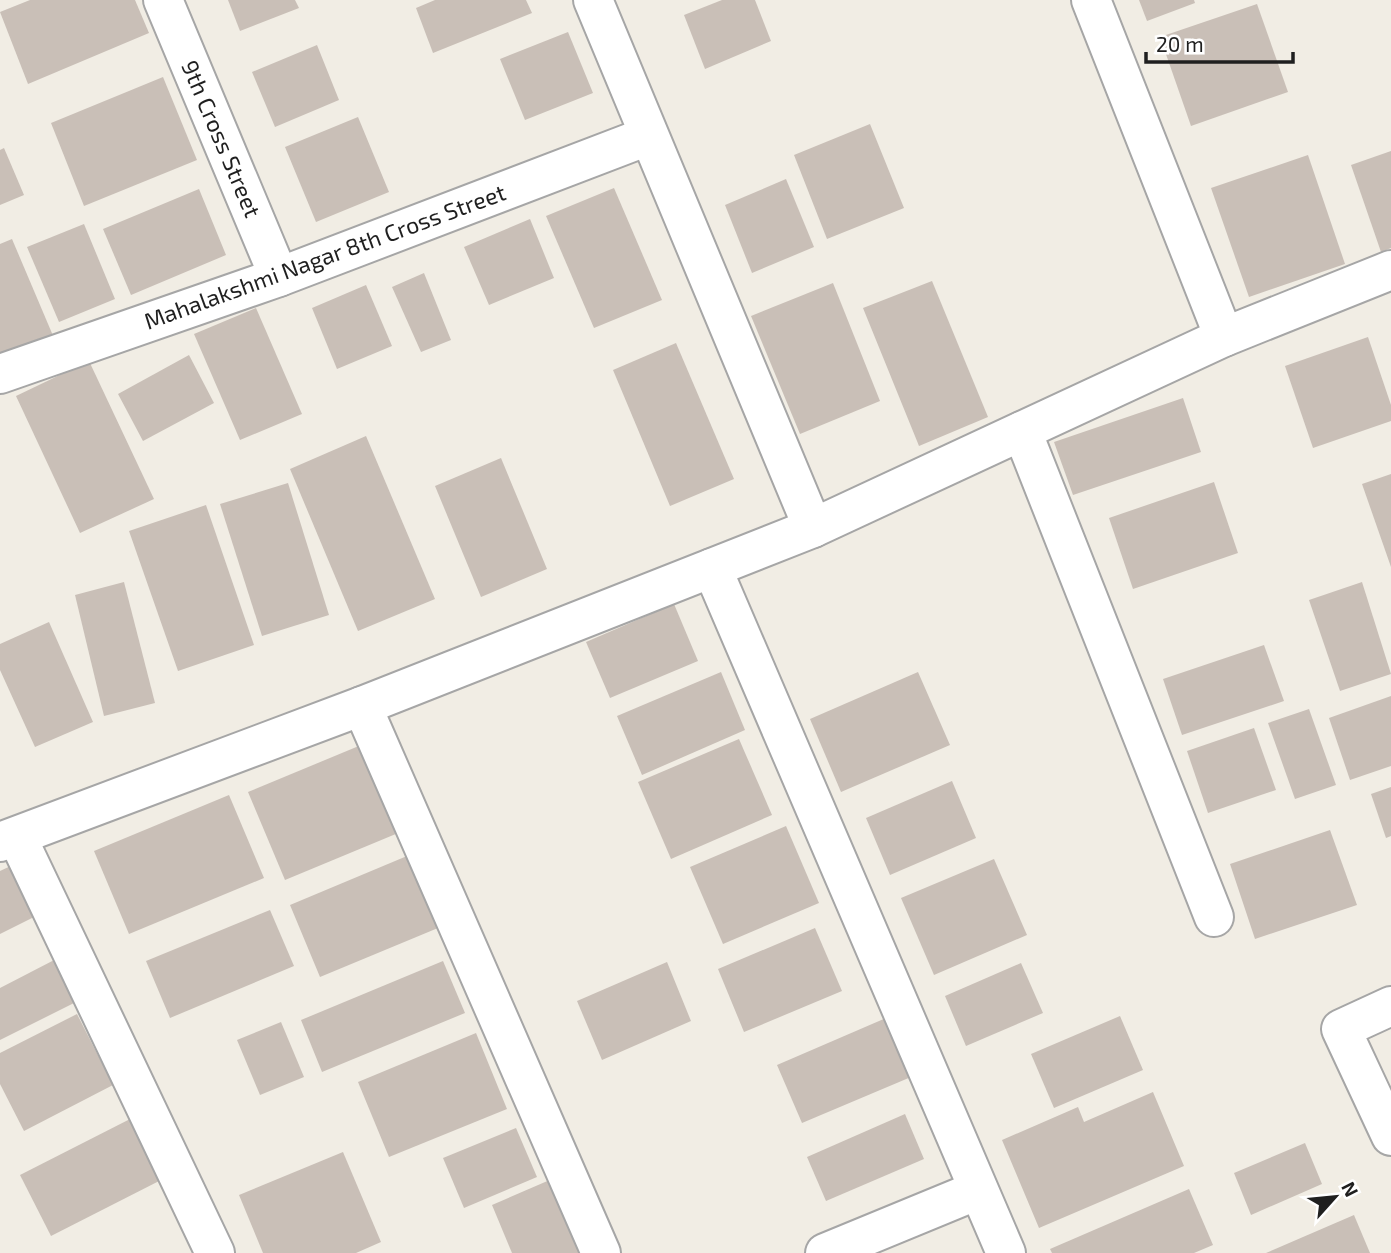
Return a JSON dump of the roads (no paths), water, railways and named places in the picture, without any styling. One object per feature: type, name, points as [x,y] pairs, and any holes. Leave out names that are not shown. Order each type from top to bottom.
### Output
[{"type":"street","name":"9th Cross Street","points":[[163,0],[279,277]]},
{"type":"street","points":[[593,0],[813,528]]},
{"type":"street","points":[[1091,0],[1224,337]]},
{"type":"street","name":"Mahalakshmi Nagar 8th Cross Street","points":[[0,374],[279,277],[648,136]]},
{"type":"street","points":[[215,1253],[9,840],[362,706],[813,528],[1224,337],[1391,270]]},
{"type":"street","points":[[1022,431],[1214,917]]},
{"type":"street","points":[[712,568],[1006,1253]]},
{"type":"street","points":[[362,706],[601,1253]]},
{"type":"street","points":[[1391,1006],[1341,1029],[1391,1136]]},
{"type":"street","points":[[825,1253],[978,1190]]}]
